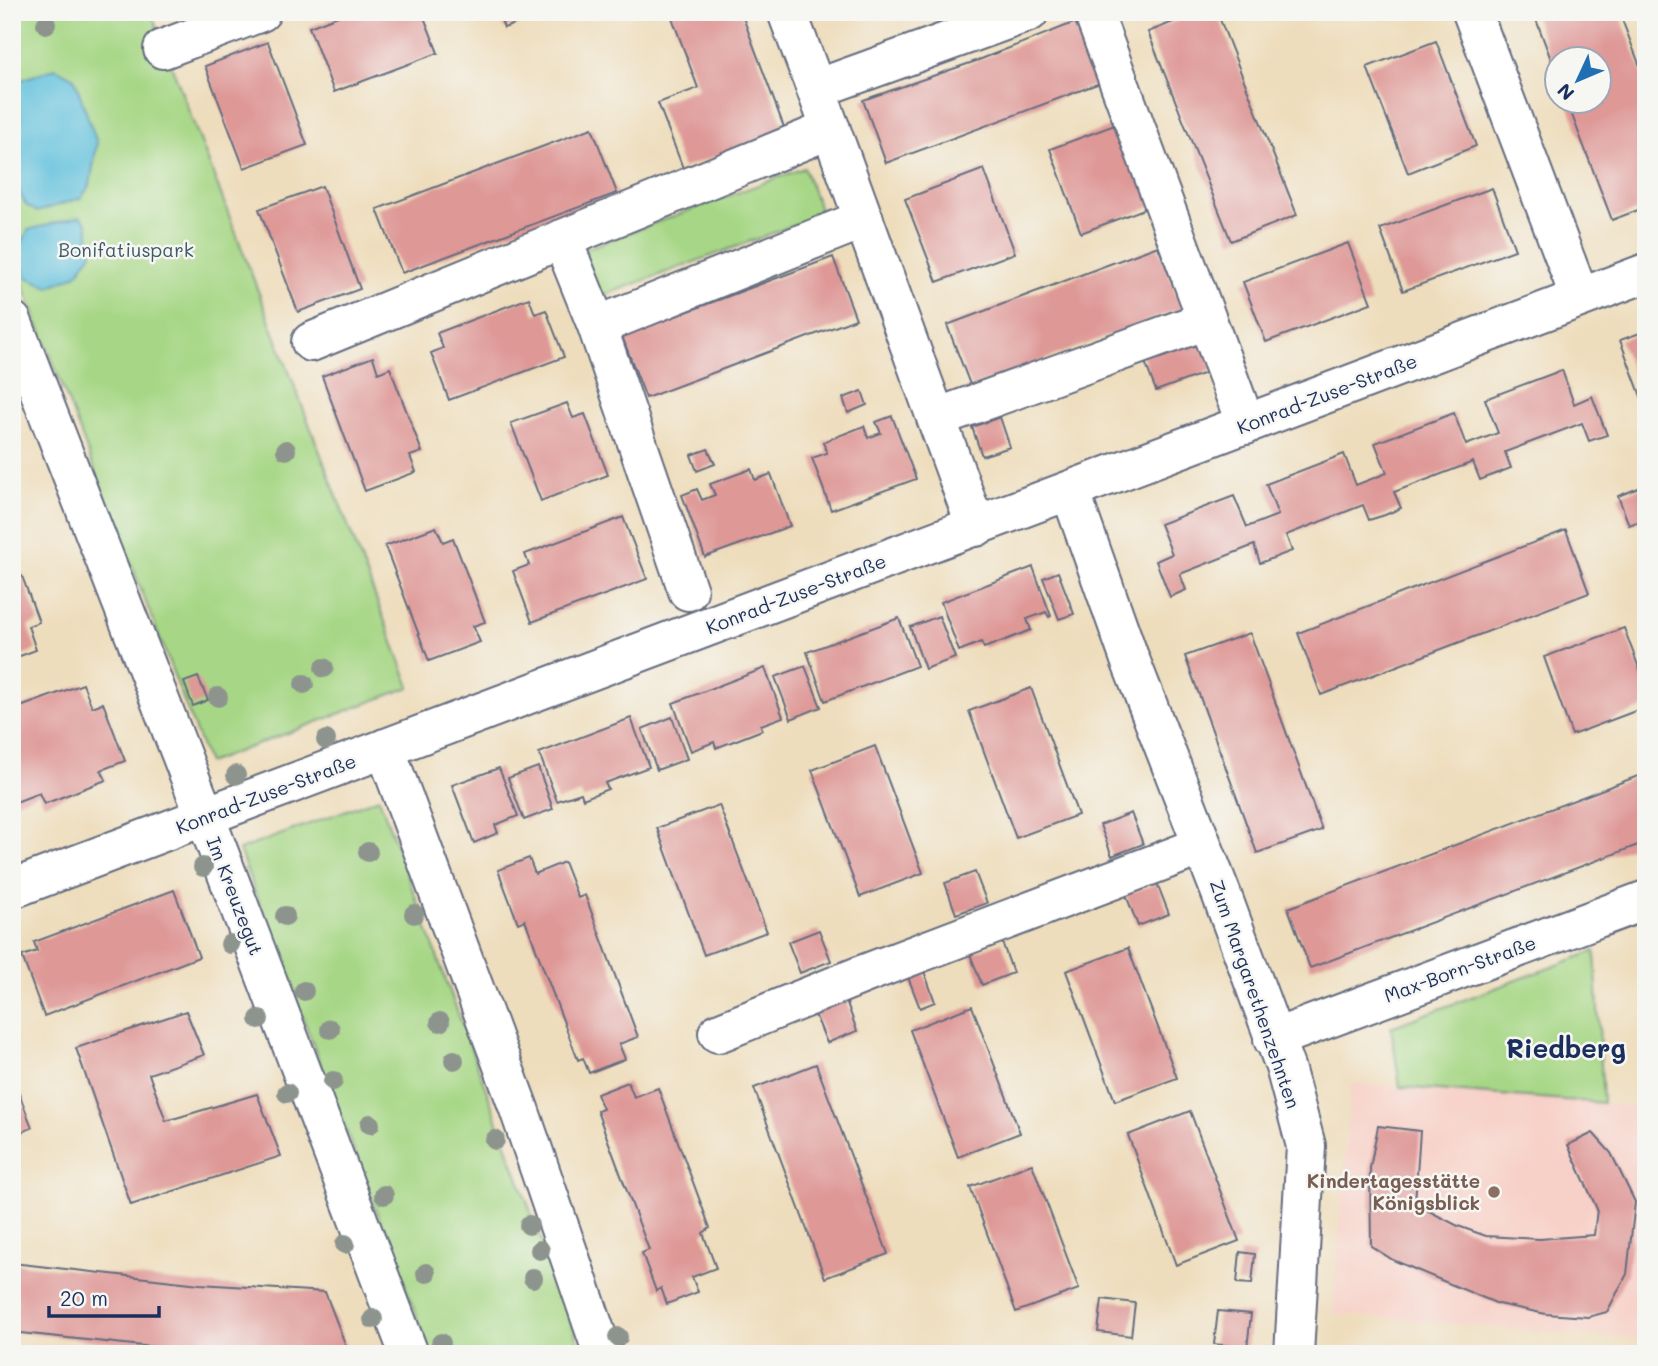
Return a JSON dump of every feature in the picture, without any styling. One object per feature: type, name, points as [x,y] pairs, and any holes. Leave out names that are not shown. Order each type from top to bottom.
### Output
[{"type":"street","points":[[163,50],[261,12]]},
{"type":"street","points":[[788,12],[976,527]]},
{"type":"street","points":[[816,89],[1029,12]]},
{"type":"street","points":[[1093,12],[1246,425]]},
{"type":"street","points":[[1472,12],[1580,298]]},
{"type":"street","points":[[311,342],[831,129]]},
{"type":"street","points":[[597,326],[864,219]]},
{"type":"street","points":[[562,239],[597,326],[688,591]]},
{"type":"street","name":"Konrad-Zuse-Straße","points":[[12,889],[1646,274]]},
{"type":"street","points":[[936,418],[1207,320]]},
{"type":"street","name":"Im Kreuzegut","points":[[12,321],[205,816],[409,1354]]},
{"type":"street","name":"Zum Margarethenzehnten","points":[[1070,491],[1129,657],[1285,1067],[1306,1146],[1294,1354]]},
{"type":"street","points":[[385,748],[519,1109],[603,1354]]},
{"type":"street","points":[[718,1033],[864,974],[1202,846]]},
{"type":"street","name":"Max-Born-Straße","points":[[1273,1039],[1646,900]]},
{"type":"shaded area","name":"Kindertagesstätte Königsblick","points":[[1351,1083],[1646,1107],[1646,1276],[1641,1339],[1333,1314]]},
{"type":"green space","name":"Bonifatiuspark","points":[[12,12],[151,12],[410,687],[208,763],[12,256]]},
{"type":"green space","points":[[804,168],[822,215],[599,297],[582,250]]},
{"type":"green space","points":[[379,798],[583,1354],[431,1354],[239,850]]},
{"type":"green space","points":[[1595,951],[1603,1103],[1400,1087],[1391,1027]]},
{"type":"water","points":[[56,68],[74,78],[97,143],[90,185],[81,198],[37,212],[26,205],[12,179],[12,83]]},
{"type":"water","points":[[80,216],[87,223],[92,253],[76,275],[49,287],[26,277],[17,252],[28,230]]},
{"type":"building","points":[[348,12],[422,12],[438,53],[334,92],[309,27]]},
{"type":"building","points":[[498,12],[545,12],[545,13],[504,28]]},
{"type":"building","points":[[670,12],[741,12],[785,130],[683,168],[658,103],[698,88]]},
{"type":"building","points":[[1198,12],[1217,12],[1297,215],[1231,241],[1148,32]]},
{"type":"building","points":[[1619,12],[1646,82],[1646,207],[1612,220],[1572,116],[1612,116],[1612,46],[1546,46],[1534,14]]},
{"type":"building","points":[[1086,18],[1111,79],[886,163],[863,100],[976,61]]},
{"type":"building","points":[[1436,41],[1476,146],[1408,173],[1367,67]]},
{"type":"building","points":[[268,42],[307,145],[244,168],[205,66]]},
{"type":"building","points":[[1128,120],[1160,203],[1081,233],[1050,149]]},
{"type":"building","points":[[592,128],[617,193],[402,273],[377,209]]},
{"type":"building","points":[[984,169],[1015,253],[937,282],[905,199]]},
{"type":"building","points":[[322,186],[360,289],[298,312],[259,209]]},
{"type":"building","points":[[1492,188],[1515,250],[1403,291],[1380,229]]},
{"type":"building","points":[[1348,243],[1371,303],[1266,342],[1243,282]]},
{"type":"building","points":[[1158,246],[1182,308],[971,387],[947,325]]},
{"type":"building","points":[[833,257],[856,319],[646,398],[622,336]]},
{"type":"building","points":[[529,298],[535,314],[546,310],[564,357],[449,400],[431,353],[443,348],[437,333]]},
{"type":"building","points":[[1206,331],[1219,368],[1156,391],[1142,354]]},
{"type":"building","points":[[1646,331],[1646,407],[1645,407],[1620,340]]},
{"type":"building","points":[[373,357],[378,373],[390,368],[422,452],[410,456],[416,472],[365,491],[322,376]]},
{"type":"building","points":[[1562,370],[1574,404],[1592,396],[1607,435],[1589,441],[1582,423],[1505,452],[1511,468],[1480,480],[1473,462],[1394,492],[1401,508],[1385,515],[1369,520],[1363,505],[1286,535],[1292,551],[1260,563],[1254,545],[1180,574],[1186,590],[1170,597],[1156,561],[1172,554],[1160,524],[1234,496],[1247,527],[1278,515],[1266,484],[1344,454],[1356,485],[1387,473],[1375,443],[1454,413],[1466,445],[1498,433],[1485,399]]},
{"type":"building","points":[[862,391],[867,405],[848,413],[843,398]]},
{"type":"building","points":[[567,403],[573,418],[585,414],[608,475],[541,501],[511,423]]},
{"type":"building","points":[[892,416],[916,479],[831,510],[812,458],[827,453],[823,442],[864,426],[868,438],[881,433],[876,422]]},
{"type":"building","points":[[1000,417],[1010,447],[982,456],[972,427]]},
{"type":"building","points":[[708,449],[715,464],[697,471],[691,455]]},
{"type":"building","points":[[751,469],[755,480],[771,474],[790,526],[705,557],[682,495],[697,489],[702,500],[715,495],[710,484]]},
{"type":"building","points":[[1646,485],[1646,519],[1629,525],[1618,496]]},
{"type":"building","points":[[623,517],[647,579],[532,622],[513,571],[529,565],[525,554]]},
{"type":"building","points":[[436,527],[443,542],[453,538],[485,622],[473,626],[480,642],[429,661],[385,546]]},
{"type":"building","points":[[1566,530],[1589,593],[1321,695],[1298,633]]},
{"type":"building","points":[[1033,567],[1051,616],[1046,612],[1027,619],[1031,630],[1008,639],[984,648],[981,642],[959,651],[941,602]]},
{"type":"building","points":[[1058,572],[1074,614],[1059,619],[1043,578]]},
{"type":"building","points":[[22,576],[39,622],[28,626],[36,650],[12,659],[12,580]]},
{"type":"building","points":[[939,616],[955,658],[925,669],[910,627]]},
{"type":"building","points":[[899,618],[917,666],[825,701],[807,652]]},
{"type":"building","points":[[1624,628],[1646,687],[1646,707],[1572,735],[1544,657]]},
{"type":"building","points":[[1250,633],[1322,830],[1257,853],[1185,656]]},
{"type":"building","points":[[805,666],[821,707],[791,719],[775,677]]},
{"type":"building","points":[[765,668],[783,717],[761,725],[762,730],[716,748],[714,742],[691,751],[673,703]]},
{"type":"building","points":[[198,677],[208,700],[193,706],[184,682]]},
{"type":"building","points":[[83,684],[92,707],[103,703],[125,761],[101,770],[106,780],[44,804],[39,793],[16,802],[12,791],[12,710]]},
{"type":"building","points":[[1031,688],[1078,815],[1016,838],[969,711]]},
{"type":"building","points":[[672,717],[687,759],[657,770],[642,729]]},
{"type":"building","points":[[631,718],[649,767],[605,783],[608,789],[583,799],[581,793],[557,801],[539,753]]},
{"type":"building","points":[[875,746],[923,873],[860,897],[812,770]]},
{"type":"building","points":[[538,767],[553,809],[524,820],[508,778]]},
{"type":"building","points":[[499,768],[518,816],[495,825],[498,833],[474,843],[452,785]]},
{"type":"building","points":[[1646,773],[1646,842],[1310,968],[1288,908]]},
{"type":"building","points":[[719,805],[767,932],[704,955],[657,828]]},
{"type":"building","points":[[1131,813],[1143,844],[1112,856],[1100,825]]},
{"type":"building","points":[[529,858],[535,874],[564,862],[578,898],[585,895],[638,1037],[619,1044],[625,1059],[589,1073],[583,1058],[578,1060],[525,920],[518,923],[498,870]]},
{"type":"building","points":[[975,872],[987,903],[956,914],[945,883]]},
{"type":"building","points":[[1157,883],[1169,914],[1138,926],[1126,895]]},
{"type":"building","points":[[174,890],[199,957],[44,1016],[22,956],[37,951],[34,942]]},
{"type":"building","points":[[819,930],[831,961],[800,973],[788,942]]},
{"type":"building","points":[[1002,942],[1013,973],[982,985],[970,954]]},
{"type":"building","points":[[1128,948],[1177,1078],[1115,1101],[1066,971]]},
{"type":"building","points":[[924,971],[935,1002],[920,1008],[908,977]]},
{"type":"building","points":[[846,1000],[857,1031],[827,1043],[814,1012]]},
{"type":"building","points":[[972,1006],[1020,1133],[958,1157],[910,1030]]},
{"type":"building","points":[[186,1011],[204,1055],[149,1074],[166,1121],[257,1094],[281,1156],[131,1205],[76,1048]]},
{"type":"building","points":[[816,1064],[888,1254],[825,1278],[754,1088]]},
{"type":"building","points":[[12,1074],[32,1128],[12,1135]]},
{"type":"building","points":[[628,1082],[634,1097],[658,1088],[710,1228],[703,1233],[716,1268],[692,1277],[698,1292],[667,1304],[661,1288],[656,1291],[642,1253],[649,1250],[597,1111],[603,1109],[597,1094]]},
{"type":"building","points":[[1190,1111],[1239,1241],[1176,1265],[1128,1135]]},
{"type":"building","points":[[1378,1126],[1420,1131],[1415,1204],[1458,1226],[1486,1236],[1540,1239],[1594,1235],[1597,1209],[1568,1145],[1593,1133],[1611,1153],[1635,1202],[1627,1274],[1607,1312],[1588,1317],[1546,1314],[1498,1304],[1393,1260],[1371,1246],[1370,1168]]},
{"type":"building","points":[[1032,1164],[1079,1289],[1016,1312],[970,1187]]},
{"type":"building","points":[[1240,1252],[1255,1254],[1252,1284],[1237,1283]]},
{"type":"building","points":[[12,1263],[200,1284],[325,1292],[349,1354],[218,1354],[12,1332]]},
{"type":"building","points":[[1102,1299],[1135,1303],[1131,1336],[1098,1332]]},
{"type":"building","points":[[1218,1311],[1251,1314],[1247,1348],[1214,1344]]},
{"type":"building","points":[[687,1349],[714,1352],[714,1354],[687,1354]]},
{"type":"place","name":"Kindertagesstätte Königsblick","points":[[1494,1192]]},
{"type":"district","name":"Riedberg","points":[[1566,1049]]}]
